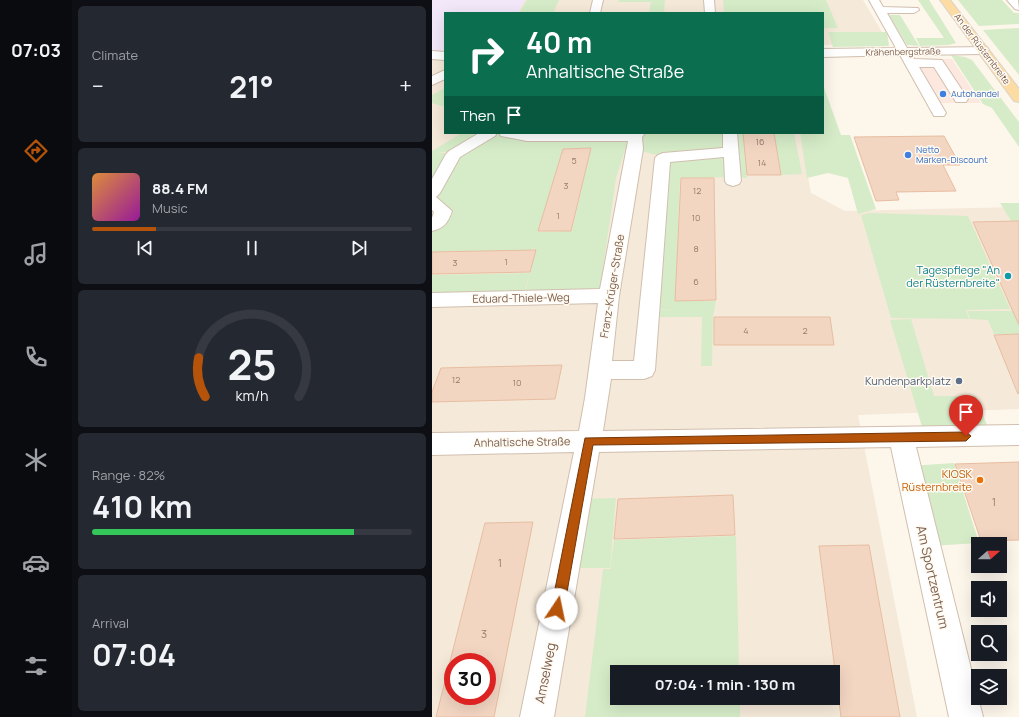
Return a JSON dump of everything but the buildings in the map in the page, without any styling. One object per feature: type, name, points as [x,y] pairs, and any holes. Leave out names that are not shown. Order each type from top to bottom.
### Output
[{"type":"main road","name":"An der Rüsternbreite","points":[[945,0],[1019,98]]},
{"type":"street","points":[[594,12],[598,0]]},
{"type":"street","points":[[709,0],[710,12]]},
{"type":"street","points":[[1012,0],[1019,7]]},
{"type":"street","points":[[877,5],[914,10]]},
{"type":"street","points":[[877,5],[912,63],[940,114]]},
{"type":"street","name":"Krähenbergstraße","points":[[824,53],[983,50]]},
{"type":"street","points":[[432,55],[444,56]]},
{"type":"street","points":[[912,63],[938,63],[960,99]]},
{"type":"street","points":[[432,81],[444,75]]},
{"type":"street","points":[[432,193],[454,154],[488,134]]},
{"type":"street","points":[[511,134],[527,137],[636,140],[664,158],[732,152]]},
{"type":"street","points":[[730,134],[733,181]]},
{"type":"street","name":"Franz-Krüger-Straße","points":[[589,441],[609,296],[636,140]]},
{"type":"street","points":[[600,370],[644,370],[664,158]]},
{"type":"street","points":[[432,201],[443,211],[440,221],[432,226]]},
{"type":"street","name":"Eduard-Thiele-Weg","points":[[432,300],[609,296]]},
{"type":"street","name":"Anhaltische Straße","points":[[432,444],[1019,435]]},
{"type":"street","name":"Am Sportzentrum","points":[[901,438],[966,717]]},
{"type":"street","name":"Amselweg","points":[[537,717],[589,441]]},
{"type":"shaded area","points":[[432,0],[863,0],[889,44],[824,45],[824,12],[444,12],[444,134],[800,134],[811,193],[845,211],[1019,207],[1019,409],[858,415],[917,717],[432,717]]},
{"type":"shaded area","points":[[432,0],[525,0],[519,12],[444,12],[444,51],[432,51]]},
{"type":"shaded area","points":[[916,59],[952,59],[981,103],[940,103]]},
{"type":"green space","points":[[527,0],[559,0],[553,12],[520,12]]},
{"type":"green space","points":[[619,0],[665,0],[664,12],[649,12],[651,2],[618,2]]},
{"type":"green space","points":[[723,0],[826,0],[838,28],[824,28],[824,12],[724,12]]},
{"type":"green space","points":[[918,0],[929,0],[956,43],[949,45],[920,46],[916,38],[944,38]]},
{"type":"green space","points":[[958,0],[1002,0],[1014,13],[1019,13],[1019,24],[979,26]]},
{"type":"green space","points":[[889,15],[900,15],[919,46],[907,45]]},
{"type":"green space","points":[[1019,28],[1019,75],[983,30]]},
{"type":"green space","points":[[828,32],[887,32],[889,46],[833,47]]},
{"type":"green space","points":[[951,55],[965,57],[972,60],[1019,122],[1019,147],[992,108],[983,104]]},
{"type":"green space","points":[[824,88],[841,135],[850,135],[876,209],[858,214],[848,178],[828,173],[807,178],[800,134],[824,134]]},
{"type":"green space","points":[[444,89],[444,107],[432,103],[432,95]]},
{"type":"green space","points":[[460,134],[477,134],[449,152],[436,152],[453,154],[432,190],[432,151]]},
{"type":"green space","points":[[489,134],[730,134],[732,177],[680,178],[675,304],[676,301],[716,301],[713,317],[712,366],[701,366],[702,317],[650,317],[650,310],[675,309],[650,309],[664,157],[626,147],[616,178],[599,296],[524,297],[529,276],[523,297],[432,299],[432,275],[530,273],[536,250],[533,250],[534,245],[532,250],[432,252],[432,226],[441,221],[433,197],[454,154]],"holes":[[[591,148],[572,231],[538,232],[563,149]]]},
{"type":"green space","points":[[731,134],[743,134],[747,178],[733,177]]},
{"type":"green space","points":[[774,134],[794,134],[802,174],[781,175]]},
{"type":"green space","points":[[1000,203],[1019,203],[1019,221],[1011,221]]},
{"type":"green space","points":[[869,213],[968,216],[1010,309],[966,310],[969,319],[891,318],[861,215]]},
{"type":"green space","points":[[1019,297],[1019,334],[994,334],[988,320],[970,319],[967,311],[1012,311],[1006,298]]},
{"type":"green space","points":[[911,319],[934,396],[976,396],[988,428],[923,430],[890,320]]},
{"type":"green space","points":[[954,463],[977,537],[971,537],[971,543],[930,546],[910,466]]},
{"type":"green space","points":[[616,498],[610,568],[557,568],[569,499]]},
{"type":"green space","points":[[736,536],[739,665],[610,665],[610,705],[740,705],[740,717],[585,717],[603,569],[610,569],[614,540]]},
{"type":"place","name":"Autohandel","points":[[943,94]]},
{"type":"place","name":"Netto Marken-Discount","points":[[908,155]]},
{"type":"place","name":"Tagespflege \"An der Rüsternbreite\"","points":[[1008,276]]},
{"type":"place","name":"Kundenparkplatz","points":[[959,381]]},
{"type":"place","name":"KIOSK Rüsternbreite","points":[[980,480]]},
{"type":"route","points":[[557,609],[589,441],[777,440],[966,436]]}]
